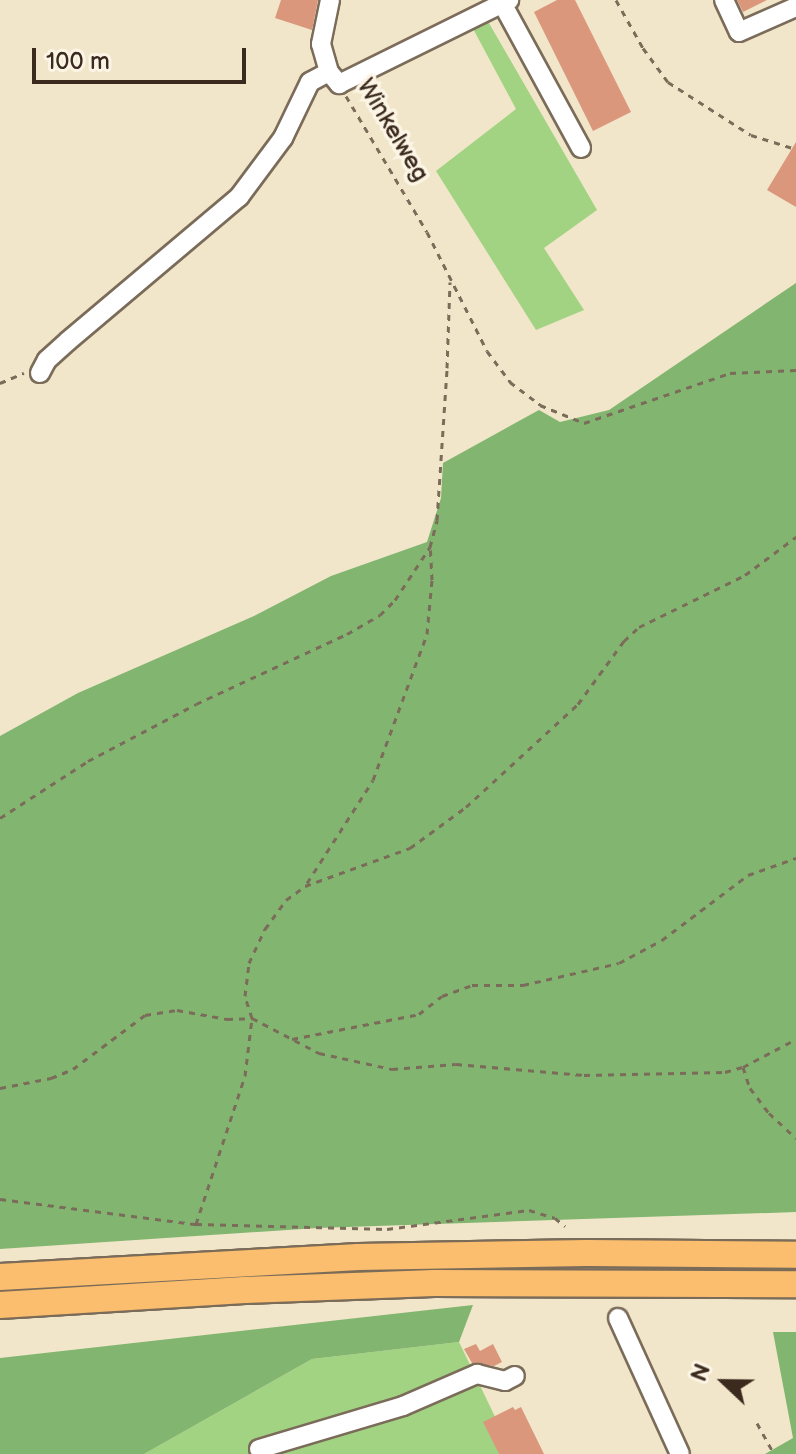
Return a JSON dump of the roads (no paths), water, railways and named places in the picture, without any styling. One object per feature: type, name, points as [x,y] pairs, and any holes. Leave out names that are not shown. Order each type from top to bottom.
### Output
[{"type":"highway","points":[[0,1277],[358,1257],[587,1253],[796,1255]]},
{"type":"highway","points":[[0,1305],[373,1285],[796,1284]]},
{"type":"street","name":"Winkelweg","points":[[330,0],[321,44],[334,78]]},
{"type":"street","points":[[724,0],[739,32],[796,7]]},
{"type":"street","points":[[40,373],[47,360],[68,341],[239,197],[283,138],[310,82],[334,78],[498,3],[581,148]]},
{"type":"street","points":[[618,1318],[680,1454]]},
{"type":"street","points":[[259,1449],[403,1406],[477,1374],[505,1381],[515,1376]]}]
